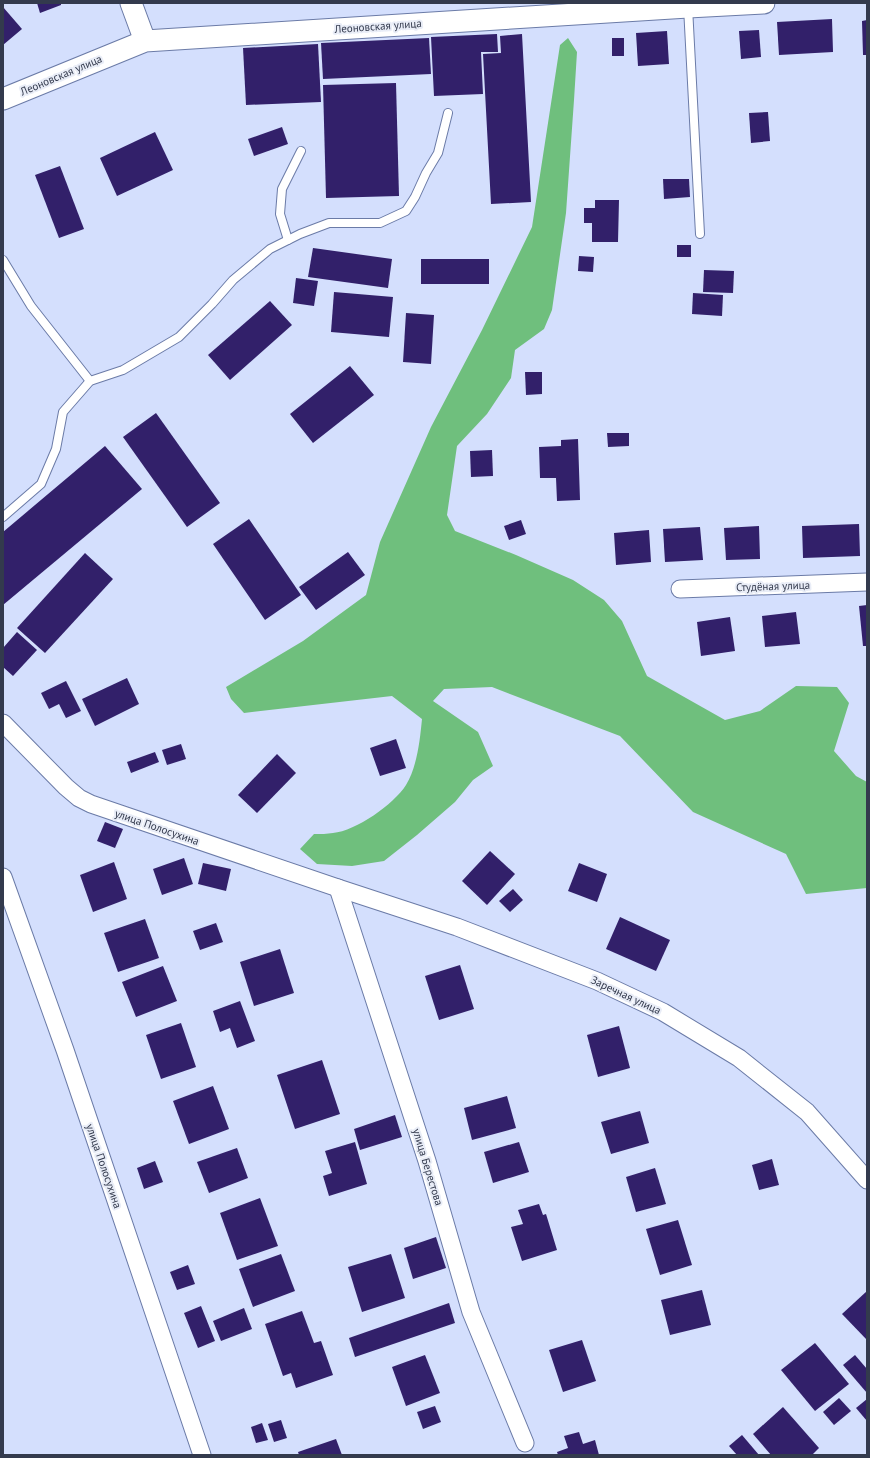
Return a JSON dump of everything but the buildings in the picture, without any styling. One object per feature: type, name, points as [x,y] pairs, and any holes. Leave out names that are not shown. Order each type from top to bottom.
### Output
[{"type":"street","points":[[131,3],[145,41]]},
{"type":"street","name":"Леоновская улица","points":[[3,100],[145,41],[764,3]]},
{"type":"street","name":"Студёная улица","points":[[680,589],[867,582]]},
{"type":"street","name":"улица Полосухина","points":[[3,723],[66,787],[79,798],[91,804],[338,888]]},
{"type":"street","name":"улица Полосухина","points":[[3,877],[67,1057],[202,1455]]},
{"type":"street","name":"Заречная улица","points":[[338,888],[471,932],[597,980],[663,1012],[739,1058],[807,1112],[867,1180]]},
{"type":"street","name":"улица Берестова","points":[[338,888],[427,1161],[471,1312],[525,1443]]},
{"type":"lane","points":[[688,7],[700,234]]},
{"type":"lane","points":[[3,517],[41,484],[56,449],[63,412],[90,381],[123,370],[179,337],[212,304],[233,280],[270,249],[300,234],[329,223],[380,223],[406,211],[438,153],[448,113]]},
{"type":"lane","points":[[288,240],[280,214],[282,189],[301,151]]},
{"type":"lane","points":[[3,260],[31,306],[90,381]]},
{"type":"green space","points":[[568,38],[577,52],[566,213],[552,310],[544,329],[515,350],[511,378],[487,414],[457,446],[447,515],[455,531],[516,555],[573,580],[604,600],[622,621],[647,676],[725,720],[760,711],[796,686],[837,687],[849,703],[834,751],[856,776],[867,782],[867,888],[806,894],[786,854],[693,812],[620,736],[492,687],[444,689],[433,701],[478,732],[493,766],[473,780],[455,802],[384,861],[352,866],[317,864],[300,849],[314,834],[328,834],[342,831],[363,822],[384,808],[406,785],[415,762],[422,719],[392,696],[244,713],[231,699],[226,687],[303,641],[366,595],[380,542],[431,427],[482,330],[532,227],[560,45]]}]
